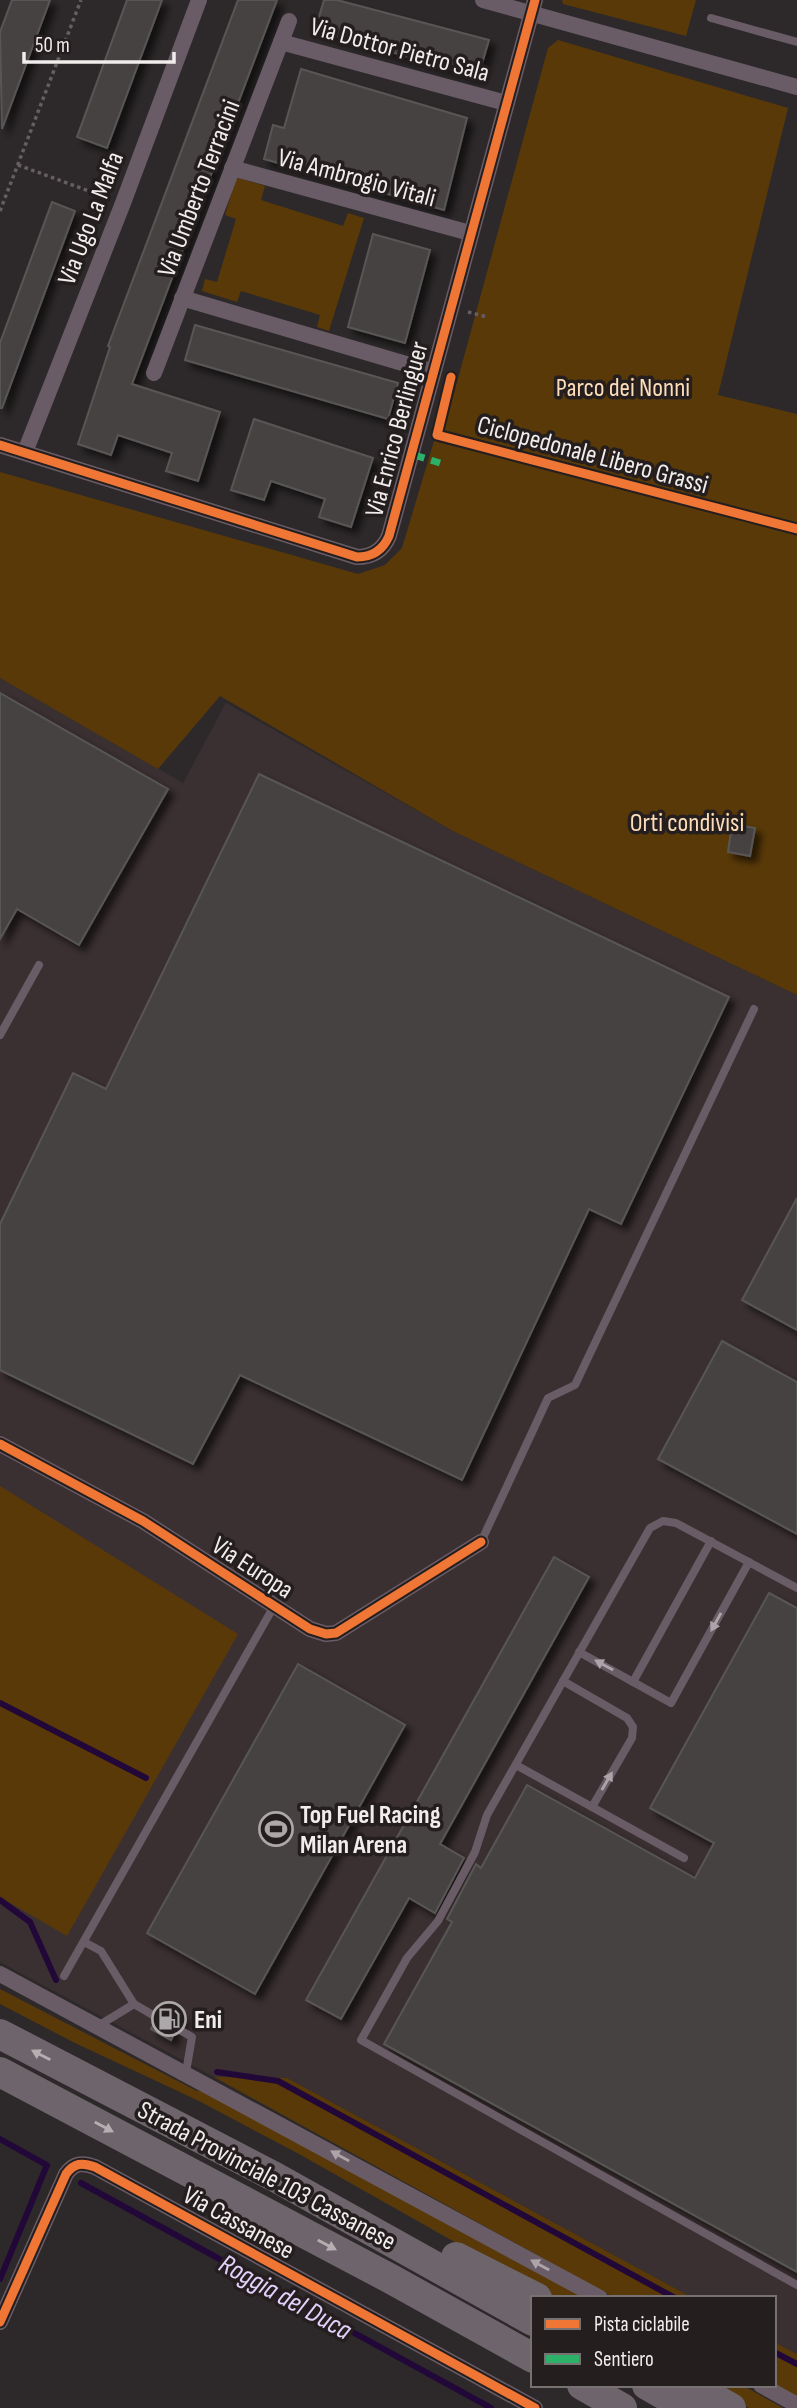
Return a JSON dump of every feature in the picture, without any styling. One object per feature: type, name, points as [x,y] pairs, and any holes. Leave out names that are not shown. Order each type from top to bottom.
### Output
[{"type":"highway","name":"Strada Provinciale 103 Cassanese","points":[[0,2034],[275,2176],[531,2320]]},
{"type":"highway","name":"Strada Provinciale 103 Cassanese","points":[[0,2072],[391,2279],[531,2357]]},
{"type":"highway","points":[[0,2079],[57,2103]]},
{"type":"highway","points":[[275,2176],[434,2247],[533,2296]]},
{"type":"highway","points":[[585,2387],[622,2408]]},
{"type":"highway","points":[[650,2387],[687,2408]]},
{"type":"highway","points":[[694,2387],[731,2408]]},
{"type":"street","name":"Via Ugo La Malfa","points":[[25,452],[199,0]]},
{"type":"street","points":[[483,0],[533,7],[797,87]]},
{"type":"street","name":"Via Enrico Berlinguer","points":[[0,445],[357,557],[375,553],[388,540],[533,7]]},
{"type":"street","name":"Via Umberto Terracini","points":[[154,373],[289,21]]},
{"type":"street","name":"Via Dottor Pietro Sala","points":[[281,42],[506,103]]},
{"type":"street","name":"Via Ambrogio Vitali","points":[[232,168],[470,233]]},
{"type":"street","points":[[183,298],[433,372]]},
{"type":"street","name":"Via Europa","points":[[0,1444],[143,1521],[310,1629],[321,1633],[332,1634],[481,1542]]},
{"type":"street","points":[[0,1974],[186,2072],[596,2296]]},
{"type":"street","name":"Via Cassanese","points":[[0,2322],[66,2174],[72,2166],[84,2163],[535,2408]]},
{"type":"street","points":[[765,2387],[797,2405]]},
{"type":"lane","points":[[711,18],[797,42]]},
{"type":"lane","points":[[0,1035],[39,965]]},
{"type":"lane","points":[[481,1542],[548,1398],[575,1385],[754,1009]]},
{"type":"lane","points":[[797,1588],[671,1521],[653,1526],[487,1815],[475,1852],[438,1921],[407,1958],[361,2040],[797,2285]]},
{"type":"lane","points":[[633,1682],[711,1541]]},
{"type":"lane","points":[[579,1652],[671,1703],[749,1562]]},
{"type":"lane","points":[[64,1976],[274,1606]]},
{"type":"lane","points":[[563,1681],[627,1718],[633,1727],[632,1738],[592,1807]]},
{"type":"lane","points":[[516,1765],[684,1858]]},
{"type":"lane","points":[[84,1942],[101,1951],[134,2004],[158,2018]]},
{"type":"lane","points":[[97,2025],[134,2004]]},
{"type":"lane","points":[[177,2029],[192,2037],[186,2072]]},
{"type":"path","points":[[0,211],[81,0]]},
{"type":"path","points":[[18,165],[123,203]]},
{"type":"path","points":[[468,312],[486,317]]},
{"type":"shaded area","points":[[0,678],[183,783],[226,703],[453,831],[797,995],[797,2354],[776,2343],[776,2296],[689,2296],[287,2078],[214,2077],[0,1962]]},
{"type":"green space","points":[[562,0],[696,0],[686,36],[563,4]]},
{"type":"green space","name":"Parco dei Nonni","points":[[558,40],[788,108],[718,395],[797,414],[797,523],[444,430],[548,48]]},
{"type":"green space","points":[[236,177],[265,186],[261,200],[343,226],[348,213],[364,218],[329,331],[317,327],[320,315],[241,291],[237,302],[202,291],[205,279],[217,282],[236,219],[225,215]]},
{"type":"green space","name":"Orti condivisi","points":[[434,441],[797,535],[797,995],[453,831],[220,696],[158,769],[0,678],[0,472],[358,574],[385,565],[402,548]]},
{"type":"green space","points":[[0,1486],[238,1634],[67,1936],[0,1897]]},
{"type":"green space","points":[[0,1989],[197,2091],[210,2089],[581,2296],[550,2296],[299,2154],[199,2101],[75,2043],[0,2004]]},
{"type":"green space","points":[[214,2077],[287,2078],[689,2296],[611,2296]]},
{"type":"green space","points":[[776,2343],[797,2354],[797,2398],[776,2386]]},
{"type":"green space","points":[[712,2387],[746,2387],[783,2408],[749,2408]]},
{"type":"building","points":[[12,0],[50,0],[2,129],[0,32]]},
{"type":"building","points":[[127,0],[162,0],[107,148],[77,137]]},
{"type":"building","points":[[238,0],[277,0],[132,384],[220,412],[198,481],[166,471],[172,453],[118,435],[111,455],[78,444],[110,347],[108,346]]},
{"type":"building","points":[[324,0],[337,0],[489,40],[478,77],[315,30]]},
{"type":"building","points":[[301,69],[467,118],[444,210],[264,159],[273,125],[284,128]]},
{"type":"building","points":[[52,202],[75,211],[0,408],[0,343]]},
{"type":"building","points":[[373,234],[430,250],[405,343],[348,327]]},
{"type":"building","points":[[195,325],[398,383],[388,419],[185,360]]},
{"type":"building","points":[[254,419],[373,458],[351,527],[319,517],[325,499],[271,481],[264,500],[231,490]]},
{"type":"building","points":[[0,693],[168,789],[79,945],[17,909],[0,939]]},
{"type":"building","points":[[259,774],[729,997],[621,1224],[589,1209],[462,1480],[240,1375],[193,1464],[0,1370],[0,1224],[73,1073],[106,1089]]},
{"type":"building","points":[[732,824],[755,828],[750,856],[728,852]]},
{"type":"building","points":[[797,1198],[797,1330],[742,1300]]},
{"type":"building","points":[[722,1341],[797,1382],[797,1534],[658,1459]]},
{"type":"building","points":[[554,1557],[589,1577],[440,1844],[464,1858],[435,1913],[409,1898],[341,2019],[306,2000]]},
{"type":"building","points":[[769,1593],[797,1608],[797,2272],[384,2044],[452,1922],[447,1919],[476,1864],[481,1868],[527,1785],[695,1878],[714,1843],[650,1808]]},
{"type":"building","name":"Top Fuel Racing Milan Arena","points":[[298,1664],[405,1725],[255,1994],[147,1933]]},
{"type":"building","points":[[164,2007],[184,2018],[181,2023],[173,2025],[174,2034],[171,2040],[151,2029],[154,2023],[163,2022],[161,2012]]},
{"type":"waterway","points":[[0,1703],[146,1778]]},
{"type":"waterway","points":[[0,1900],[30,1922],[56,1980]]},
{"type":"waterway","points":[[217,2072],[278,2081],[671,2296]]},
{"type":"waterway","points":[[0,2139],[47,2165],[0,2279]]},
{"type":"waterway","name":"Roggia del Duca","points":[[81,2183],[491,2408]]},
{"type":"waterway","points":[[776,2353],[797,2364]]},
{"type":"marked path","points":[[411,454],[440,463]]},
{"type":"cycle path","points":[[0,445],[357,557],[367,556],[380,549],[389,536],[535,0]]},
{"type":"cycle path","name":"Ciclopedonale Libero Grassi","points":[[451,377],[437,435],[797,529]]},
{"type":"cycle path","points":[[0,1444],[143,1521],[310,1629],[326,1634],[336,1633],[481,1542]]},
{"type":"cycle path","points":[[0,2322],[66,2174],[75,2166],[86,2164],[535,2408]]},
{"type":"place","name":"Top Fuel Racing Milan Arena","points":[[276,1829]]},
{"type":"place","name":"Eni","points":[[169,2019]]}]
